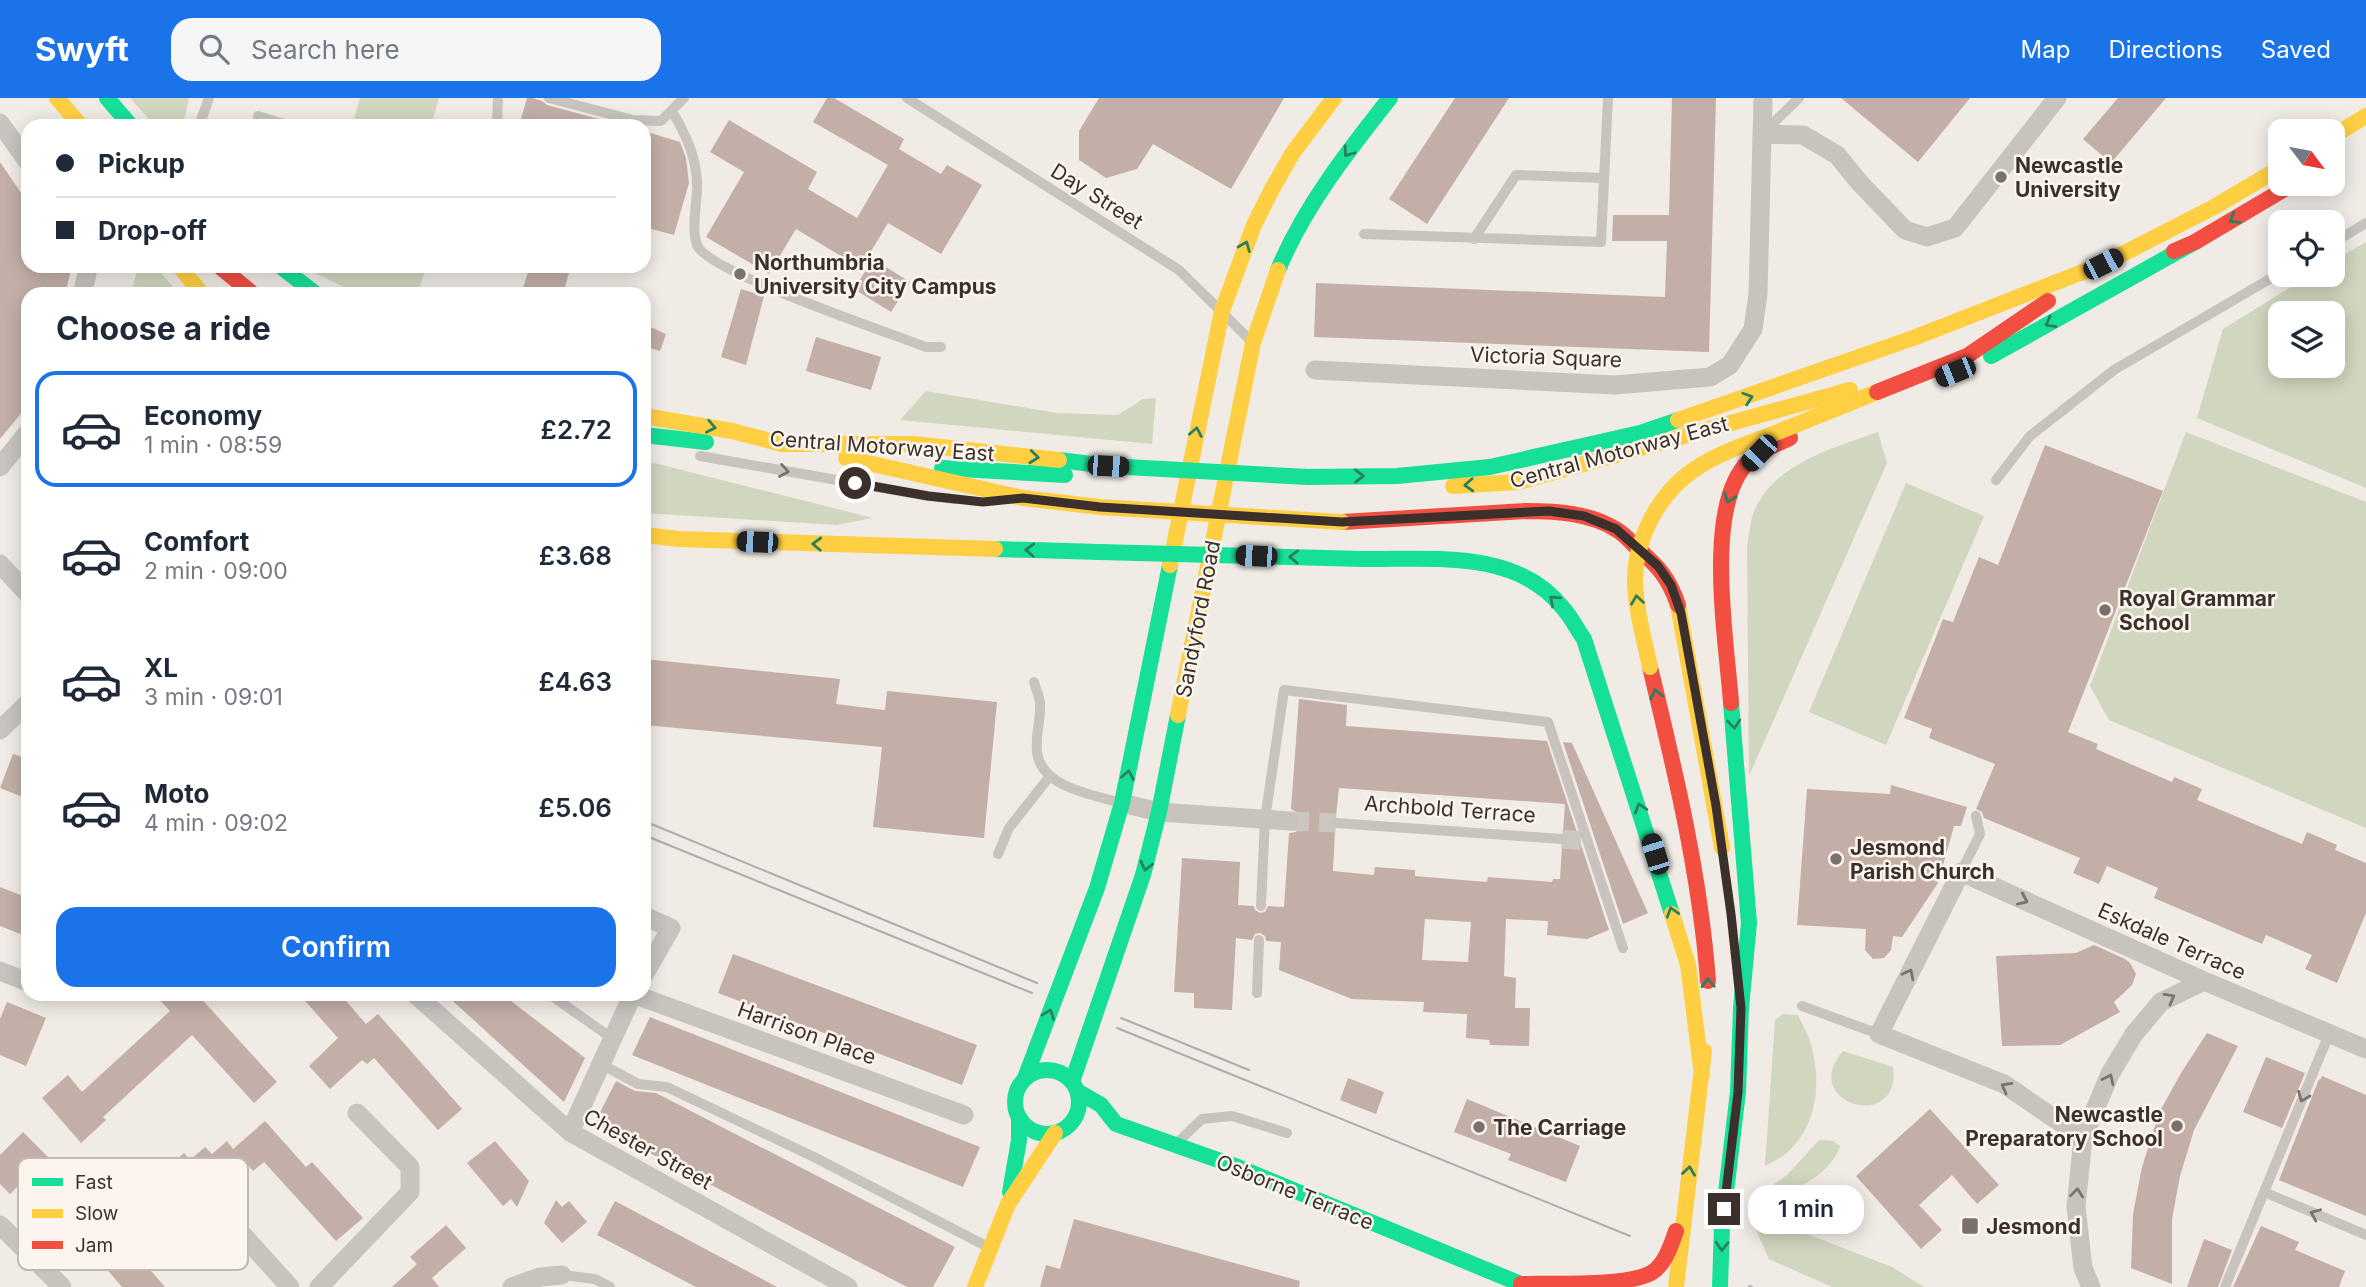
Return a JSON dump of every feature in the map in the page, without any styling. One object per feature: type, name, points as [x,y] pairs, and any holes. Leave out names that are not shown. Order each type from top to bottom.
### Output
[{"type":"main road","points":[[57,98],[75,119]]},
{"type":"main road","points":[[107,98],[125,119]]},
{"type":"main road","name":"Sandyford Road","points":[[1025,1078],[1097,888],[1122,803],[1222,311],[1236,269],[1270,191],[1292,154],[1334,98]]},
{"type":"main road","name":"Sandyford Road","points":[[1075,1086],[1143,876],[1159,811],[1253,343],[1268,296],[1305,216],[1326,181],[1390,98]]},
{"type":"main road","points":[[2345,129],[2366,116]]},
{"type":"main road","name":"Central Motorway East","points":[[651,418],[732,431],[782,443],[914,444],[1108,466],[1308,477],[1397,476],[1490,467],[1640,433],[1916,337],[2103,264],[2214,207],[2268,175]]},
{"type":"main road","name":"Central Motorway East","points":[[651,436],[972,471],[1336,490],[1518,482],[1895,377],[2195,242],[2273,196]]},
{"type":"main road","points":[[1720,1287],[1722,1226],[1738,1092],[1741,1008],[1749,923],[1721,572],[1721,531],[1727,500],[1742,471],[1759,453],[1803,432],[1980,362],[2195,242]]},
{"type":"main road","points":[[1676,1287],[1709,1001],[1706,947],[1692,856],[1636,596],[1635,566],[1644,533],[1660,503],[1685,476],[1720,455],[1967,356],[2103,264]]},
{"type":"main road","points":[[185,273],[196,287]]},
{"type":"main road","points":[[228,273],[244,287]]},
{"type":"main road","points":[[289,273],[307,287]]},
{"type":"main road","points":[[782,443],[1023,498],[1100,507],[1342,522],[1549,511],[1584,516],[1616,529],[1658,566],[1671,585],[1681,613],[1724,860]]},
{"type":"main road","points":[[651,536],[679,539],[1098,552],[1472,561],[1507,568],[1536,583],[1562,606],[1584,639],[1643,817],[1688,965],[1702,1075]]},
{"type":"main road","points":[[1733,927],[1741,1008]]},
{"type":"main road","points":[[975,1287],[1008,1204],[1055,1133],[1073,1121],[1077,1112],[1075,1086],[1064,1074],[1055,1070],[1034,1072],[1025,1078],[1015,1097],[1015,1107],[1026,1126],[1045,1134],[1055,1133]]},
{"type":"main road","name":"Osborne Terrace","points":[[1075,1086],[1101,1105],[1116,1124],[1176,1144],[1525,1285],[1538,1287]]},
{"type":"main road","points":[[1008,1204],[1019,1140],[1019,1117]]},
{"type":"main road","points":[[1073,1121],[1091,1127],[1116,1124]]},
{"type":"main road","points":[[1525,1285],[1629,1279],[1651,1273],[1671,1247],[1684,1208]]},
{"type":"street","points":[[1763,98],[1762,134],[1803,135],[1837,155],[1905,230],[1927,237],[1955,228],[2057,98]]},
{"type":"street","points":[[0,123],[21,152]]},
{"type":"street","name":"Victoria Square","points":[[1315,370],[1615,385],[1710,377],[1730,365],[1753,329],[1758,294],[1762,134]]},
{"type":"street","points":[[0,467],[21,441]]},
{"type":"street","points":[[0,564],[21,586]]},
{"type":"street","points":[[0,730],[21,710]]},
{"type":"street","points":[[1122,803],[1159,811],[1290,821]]},
{"type":"street","points":[[1961,872],[1879,1034],[2004,1084],[2083,1138]]},
{"type":"street","name":"Eskdale Terrace","points":[[1961,872],[2204,981],[2366,1049]]},
{"type":"street","points":[[651,919],[671,928],[651,963]]},
{"type":"street","points":[[0,971],[21,979]]},
{"type":"street","points":[[2091,1287],[2083,1268],[2076,1207],[2083,1138],[2110,1074],[2134,1034],[2161,1002],[2204,981]]},
{"type":"street","name":"Chester Street","points":[[423,1001],[570,1132],[849,1287]]},
{"type":"street","points":[[570,1132],[630,1001]]},
{"type":"street","name":"Harrison Place","points":[[651,1001],[964,1115]]},
{"type":"street","points":[[319,1287],[410,1192],[410,1167],[357,1113]]},
{"type":"street","points":[[0,1225],[18,1243]]},
{"type":"street","points":[[248,1241],[290,1287]]},
{"type":"street","points":[[45,1270],[62,1287]]},
{"type":"street","points":[[512,1287],[540,1277],[562,1275]]},
{"type":"lane","points":[[202,119],[209,98]]},
{"type":"lane","points":[[497,119],[498,98]]},
{"type":"lane","points":[[549,98],[570,101],[630,119]]},
{"type":"lane","points":[[651,121],[661,121],[684,98]]},
{"type":"lane","name":"Day Street","points":[[907,98],[1179,270],[1253,343]]},
{"type":"lane","points":[[1364,234],[1601,242],[1608,98]]},
{"type":"lane","points":[[1762,134],[1799,98]]},
{"type":"lane","points":[[672,111],[684,130],[694,160],[697,184],[695,237],[698,248],[710,259],[746,278],[926,347],[940,347]]},
{"type":"lane","points":[[258,116],[268,119]]},
{"type":"lane","points":[[1474,239],[1516,175],[1604,178]]},
{"type":"lane","points":[[2345,236],[2366,223]]},
{"type":"lane","points":[[1996,480],[2030,436],[2114,370],[2268,280]]},
{"type":"lane","points":[[694,455],[928,496],[969,500]]},
{"type":"lane","points":[[983,502],[1023,498]]},
{"type":"lane","points":[[1034,682],[1040,701],[1037,755],[1050,776],[1062,784],[1122,803]]},
{"type":"lane","points":[[1261,906],[1265,819],[1284,690],[1548,722],[1622,948]]},
{"type":"lane","points":[[998,854],[1009,828],[1050,776]]},
{"type":"lane","points":[[1961,872],[1980,834],[1976,816]]},
{"type":"lane","name":"Archbold Terrace","points":[[1336,824],[1562,839]]},
{"type":"lane","points":[[1257,993],[1259,940]]},
{"type":"lane","points":[[559,1001],[613,1040]]},
{"type":"lane","points":[[1802,1006],[1879,1034]]},
{"type":"lane","points":[[2225,1287],[2329,1034]]},
{"type":"lane","points":[[601,1065],[638,1084],[667,1087],[680,1093],[814,1157],[990,1248]]},
{"type":"lane","points":[[1176,1144],[1202,1119],[1233,1116],[1287,1133]]},
{"type":"lane","points":[[2264,1192],[2366,1235]]},
{"type":"lane","points":[[562,1275],[595,1279],[610,1287]]},
{"type":"green space","points":[[130,98],[189,98],[184,119],[149,119]]},
{"type":"green space","points":[[360,98],[439,98],[433,119],[354,119]]},
{"type":"green space","points":[[2366,242],[2366,488],[2197,418],[2223,329],[2268,301],[2268,378],[2345,378],[2345,301],[2268,301],[2291,287],[2345,287],[2345,254]]},
{"type":"green space","points":[[137,273],[161,273],[173,287],[132,287]]},
{"type":"green space","points":[[314,273],[424,273],[420,287],[344,287]]},
{"type":"green space","points":[[926,391],[1057,413],[1118,415],[1143,399],[1156,398],[1152,444],[900,420]]},
{"type":"green space","points":[[1878,432],[1887,463],[1749,776],[1747,547],[1753,513],[1765,493],[1792,469],[1825,451]]},
{"type":"green space","points":[[2186,432],[2366,502],[2366,828],[2109,720],[2090,686]]},
{"type":"green space","points":[[651,463],[873,518],[837,525],[651,513]]},
{"type":"green space","points":[[1906,483],[1984,516],[1886,745],[1809,712]]},
{"type":"green space","points":[[1783,1014],[1798,1015],[1807,1034],[1814,1059],[1816,1088],[1811,1116],[1798,1141],[1785,1154],[1765,1166],[1775,1020]]},
{"type":"green space","points":[[1843,1051],[1893,1067],[1892,1088],[1883,1100],[1869,1105],[1854,1104],[1841,1097],[1833,1085],[1832,1070]]},
{"type":"green space","points":[[1819,1140],[1833,1141],[1840,1146],[1836,1155],[1816,1177],[1780,1196],[1776,1222],[1892,1267],[1924,1287],[1832,1287],[1769,1259],[1754,1226],[1760,1194],[1787,1175]]},
{"type":"building","points":[[527,98],[533,98],[547,105],[599,119],[521,119]]},
{"type":"building","points":[[827,98],[834,98],[904,139],[899,149],[941,174],[947,165],[982,185],[941,254],[888,223],[861,268],[796,229],[769,274],[706,237],[744,172],[710,152],[729,120],[817,172],[808,189],[857,218],[888,165],[813,122]]},
{"type":"building","points":[[1099,98],[1284,98],[1231,189],[1153,144],[1137,169],[1106,178],[1079,160],[1079,131]]},
{"type":"building","points":[[1455,98],[1509,98],[1427,224],[1389,199]]},
{"type":"building","points":[[1672,98],[1716,98],[1709,352],[1314,337],[1316,283],[1665,297],[1667,241],[1612,241],[1613,215],[1669,215]]},
{"type":"building","points":[[1841,98],[1970,98],[1918,162]]},
{"type":"building","points":[[2118,98],[2166,98],[2111,163],[2083,139]]},
{"type":"building","points":[[651,133],[680,142],[686,158],[689,183],[674,235],[651,229]]},
{"type":"building","points":[[0,162],[21,193],[21,273],[70,273],[67,287],[21,287],[21,414],[0,439]]},
{"type":"building","points":[[873,259],[910,282],[891,312],[854,289]]},
{"type":"building","points":[[528,273],[569,273],[565,287],[523,287]]},
{"type":"building","points":[[741,289],[764,296],[746,365],[721,357]]},
{"type":"building","points":[[651,327],[666,334],[660,351],[651,348]]},
{"type":"building","points":[[816,337],[881,357],[871,390],[806,371]]},
{"type":"building","points":[[2045,445],[2163,491],[2068,732],[2098,744],[2096,749],[2172,782],[2174,777],[2202,789],[2197,800],[2302,844],[2307,832],[2337,845],[2335,850],[2366,863],[2366,913],[2337,983],[2305,969],[2312,955],[2266,935],[2262,944],[2154,898],[2158,888],[2107,866],[2099,884],[2073,873],[2080,858],[1984,818],[1982,812],[1976,809],[1995,764],[1929,738],[1932,729],[1904,718],[1943,619],[1953,622],[1979,557],[1998,565]]},
{"type":"building","points":[[651,660],[840,679],[836,704],[885,710],[887,691],[997,702],[984,838],[873,827],[882,747],[651,726]]},
{"type":"building","points":[[1299,699],[1347,705],[1346,726],[1547,741],[1609,930],[1587,939],[1547,935],[1548,921],[1506,919],[1504,976],[1516,978],[1515,1008],[1530,1008],[1529,1046],[1490,1045],[1489,1040],[1466,1038],[1467,1014],[1423,1012],[1424,1002],[1352,999],[1279,970],[1281,942],[1266,941],[1265,936],[1260,933],[1255,934],[1252,940],[1236,938],[1232,1010],[1194,1008],[1194,993],[1174,992],[1182,858],[1240,862],[1238,905],[1254,906],[1260,913],[1265,912],[1268,906],[1284,907],[1289,833],[1296,832],[1302,823],[1301,815],[1291,809]],"holes":[[[1339,788],[1565,804],[1563,832],[1568,835],[1569,840],[1562,846],[1560,879],[1553,879],[1552,882],[1488,877],[1487,882],[1415,876],[1415,870],[1375,867],[1374,875],[1333,871],[1335,830],[1331,829],[1329,823],[1330,818],[1336,816]],[[1425,919],[1471,922],[1468,962],[1422,960]]]},
{"type":"building","points":[[1563,742],[1572,743],[1648,913],[1623,924]]},
{"type":"building","points":[[13,754],[21,757],[21,796],[0,788]]},
{"type":"building","points":[[1891,785],[1967,807],[1961,826],[1954,826],[1938,883],[1902,937],[1893,936],[1891,950],[1884,958],[1873,959],[1865,950],[1866,929],[1797,925],[1807,789],[1890,794]]},
{"type":"building","points":[[0,887],[21,895],[21,934],[0,926]]},
{"type":"building","points":[[2094,945],[2125,959],[2136,974],[2132,985],[2114,1002],[2120,1012],[2060,1045],[2002,1046],[1996,956],[2076,953]]},
{"type":"building","points":[[733,954],[977,1045],[962,1085],[718,993]]},
{"type":"building","points":[[161,1001],[203,1001],[277,1082],[254,1103],[192,1035],[103,1117],[106,1120],[81,1143],[42,1098],[68,1075],[82,1092],[170,1011]]},
{"type":"building","points":[[305,1001],[346,1001],[366,1024],[378,1014],[462,1109],[438,1130],[374,1058],[367,1064],[362,1060],[330,1089],[309,1066],[338,1038]]},
{"type":"building","points":[[453,1001],[511,1001],[585,1058],[564,1102]]},
{"type":"building","points":[[7,1002],[46,1018],[26,1066],[0,1055],[0,1019]]},
{"type":"building","points":[[650,1017],[980,1147],[963,1187],[632,1055]]},
{"type":"building","points":[[2207,1033],[2238,1046],[2194,1130],[2180,1176],[2172,1219],[2172,1284],[2131,1268],[2133,1214],[2142,1167],[2159,1113]]},
{"type":"building","points":[[2266,1057],[2305,1073],[2282,1128],[2243,1112]]},
{"type":"building","points":[[2322,1076],[2366,1095],[2366,1216],[2279,1180]]},
{"type":"building","points":[[1348,1078],[1384,1092],[1376,1114],[1340,1100]]},
{"type":"building","points":[[616,1081],[635,1091],[656,1093],[955,1247],[933,1287],[907,1287],[594,1124]]},
{"type":"building","points":[[1467,1099],[1580,1146],[1566,1182],[1508,1160],[1511,1154],[1454,1132]]},
{"type":"building","points":[[1930,1109],[1999,1185],[1977,1204],[1952,1175],[1919,1205],[1942,1230],[1921,1249],[1856,1176]]},
{"type":"building","points":[[265,1121],[306,1167],[312,1162],[363,1218],[336,1241],[264,1162],[253,1171],[248,1165],[248,1158],[192,1158],[205,1147],[212,1154],[227,1141],[233,1149]]},
{"type":"building","points":[[23,1132],[48,1157],[18,1158],[18,1186],[10,1194],[0,1184],[0,1155]]},
{"type":"building","points":[[495,1141],[529,1181],[517,1207],[511,1199],[503,1206],[467,1163]]},
{"type":"building","points":[[556,1200],[562,1207],[569,1201],[587,1222],[562,1243],[544,1223]]},
{"type":"building","points":[[615,1201],[777,1287],[696,1287],[597,1235]]},
{"type":"building","points":[[1074,1219],[1300,1281],[1299,1287],[1040,1287],[1046,1265],[1060,1269]]},
{"type":"building","points":[[446,1225],[466,1248],[432,1278],[439,1287],[392,1287],[417,1264],[410,1257]]},
{"type":"building","points":[[2261,1226],[2299,1242],[2295,1250],[2345,1271],[2339,1287],[2233,1287]]},
{"type":"building","points":[[2204,1239],[2232,1250],[2218,1287],[2187,1287]]},
{"type":"building","points":[[108,1270],[150,1270],[165,1287],[122,1287]]},
{"type":"tunnel","points":[[1290,821],[1336,823]]},
{"type":"tunnel","points":[[1562,839],[1589,841]]},
{"type":"tram line","points":[[651,824],[1037,983]]},
{"type":"tram line","points":[[651,838],[1032,993]]},
{"type":"tram line","points":[[1121,1018],[1249,1070]]},
{"type":"tram line","points":[[1117,1028],[1630,1236]]},
{"type":"traffic: fast","points":[[107,98],[125,119]]},
{"type":"traffic: fast","points":[[1278,270],[1314,202],[1390,98]]},
{"type":"traffic: fast","points":[[1991,356],[2195,242]]},
{"type":"traffic: fast","points":[[289,273],[307,287]]},
{"type":"traffic: fast","points":[[1059,460],[1108,466],[1308,477],[1397,476],[1490,467],[1640,433],[1678,420]]},
{"type":"traffic: fast","points":[[651,436],[706,442]]},
{"type":"traffic: fast","points":[[942,468],[1065,475]]},
{"type":"traffic: fast","points":[[995,549],[1099,552]]},
{"type":"traffic: fast","points":[[1099,552],[1362,559]]},
{"type":"traffic: fast","points":[[1362,559],[1443,559],[1496,566],[1521,575],[1544,589],[1563,608],[1584,639],[1672,914]]},
{"type":"traffic: fast","points":[[1025,1078],[1097,888],[1122,803],[1170,565]]},
{"type":"traffic: fast","points":[[1720,1287],[1722,1226],[1738,1092],[1741,1008],[1749,923],[1731,703]]},
{"type":"traffic: fast","points":[[1072,1082],[1143,875],[1159,812],[1178,715]]},
{"type":"traffic: fast","points":[[1047,1070],[1065,1076],[1073,1084],[1079,1102],[1073,1120],[1065,1128],[1047,1134],[1029,1128],[1021,1120],[1015,1102],[1021,1084],[1029,1076],[1047,1070]]},
{"type":"traffic: fast","points":[[1077,1091],[1101,1105],[1116,1124],[1235,1166],[1528,1287]]},
{"type":"traffic: fast","points":[[1010,1192],[1019,1140],[1019,1117]]},
{"type":"traffic: slow","points":[[57,98],[75,119]]},
{"type":"traffic: slow","points":[[1170,565],[1222,311],[1254,225],[1271,191],[1292,154],[1334,98]]},
{"type":"traffic: slow","points":[[2345,129],[2366,116]]},
{"type":"traffic: slow","points":[[1678,420],[1916,337],[2103,264],[2214,207],[2268,175]]},
{"type":"traffic: slow","points":[[1178,715],[1253,343],[1278,270]]},
{"type":"traffic: slow","points":[[185,273],[196,287]]},
{"type":"traffic: slow","points":[[1453,486],[1518,482],[1850,390]]},
{"type":"traffic: slow","points":[[1650,667],[1637,604],[1636,567],[1644,534],[1670,491],[1695,469],[1735,448],[1877,392]]},
{"type":"traffic: slow","points":[[651,417],[732,431],[782,444],[914,444],[1059,460]]},
{"type":"traffic: slow","points":[[846,458],[1023,498],[1100,507],[1342,522]]},
{"type":"traffic: slow","points":[[651,536],[679,539],[995,549]]},
{"type":"traffic: slow","points":[[1678,605],[1722,848]]},
{"type":"traffic: slow","points":[[1672,914],[1688,965],[1702,1075]]},
{"type":"traffic: slow","points":[[1676,1287],[1704,1051]]},
{"type":"traffic: slow","points":[[975,1287],[1008,1204],[1055,1133]]},
{"type":"traffic: jam","points":[[2174,251],[2195,242],[2273,196]]},
{"type":"traffic: jam","points":[[228,273],[244,287]]},
{"type":"traffic: jam","points":[[1877,392],[1967,356],[2048,301]]},
{"type":"traffic: jam","points":[[1731,703],[1721,577],[1726,510],[1734,483],[1748,462],[1763,451],[1790,438]]},
{"type":"traffic: jam","points":[[1342,522],[1526,511],[1585,517],[1607,524],[1627,538],[1662,573],[1678,605]]},
{"type":"traffic: jam","points":[[1650,667],[1693,862],[1708,981]]},
{"type":"traffic: jam","points":[[1521,1284],[1607,1282],[1651,1273],[1667,1254],[1676,1231]]},
{"type":"place","name":"Newcastle University","points":[[2001,177]]},
{"type":"place","name":"Northumbria University City Campus","points":[[740,274]]},
{"type":"place","name":"Royal Grammar School","points":[[2105,610]]},
{"type":"place","name":"Jesmond Parish Church","points":[[1836,859]]},
{"type":"place","name":"Newcastle Preparatory School","points":[[2177,1126]]},
{"type":"place","name":"The Carriage","points":[[1479,1127]]},
{"type":"place","name":"Jesmond","points":[[1970,1226]]},
{"type":"route","points":[[855,483],[928,496],[983,502],[1023,498],[1100,507],[1342,522],[1549,511],[1584,516],[1616,529],[1641,549],[1658,566],[1671,585],[1681,613],[1716,806],[1731,914],[1741,1008],[1738,1092],[1724,1209]]}]
